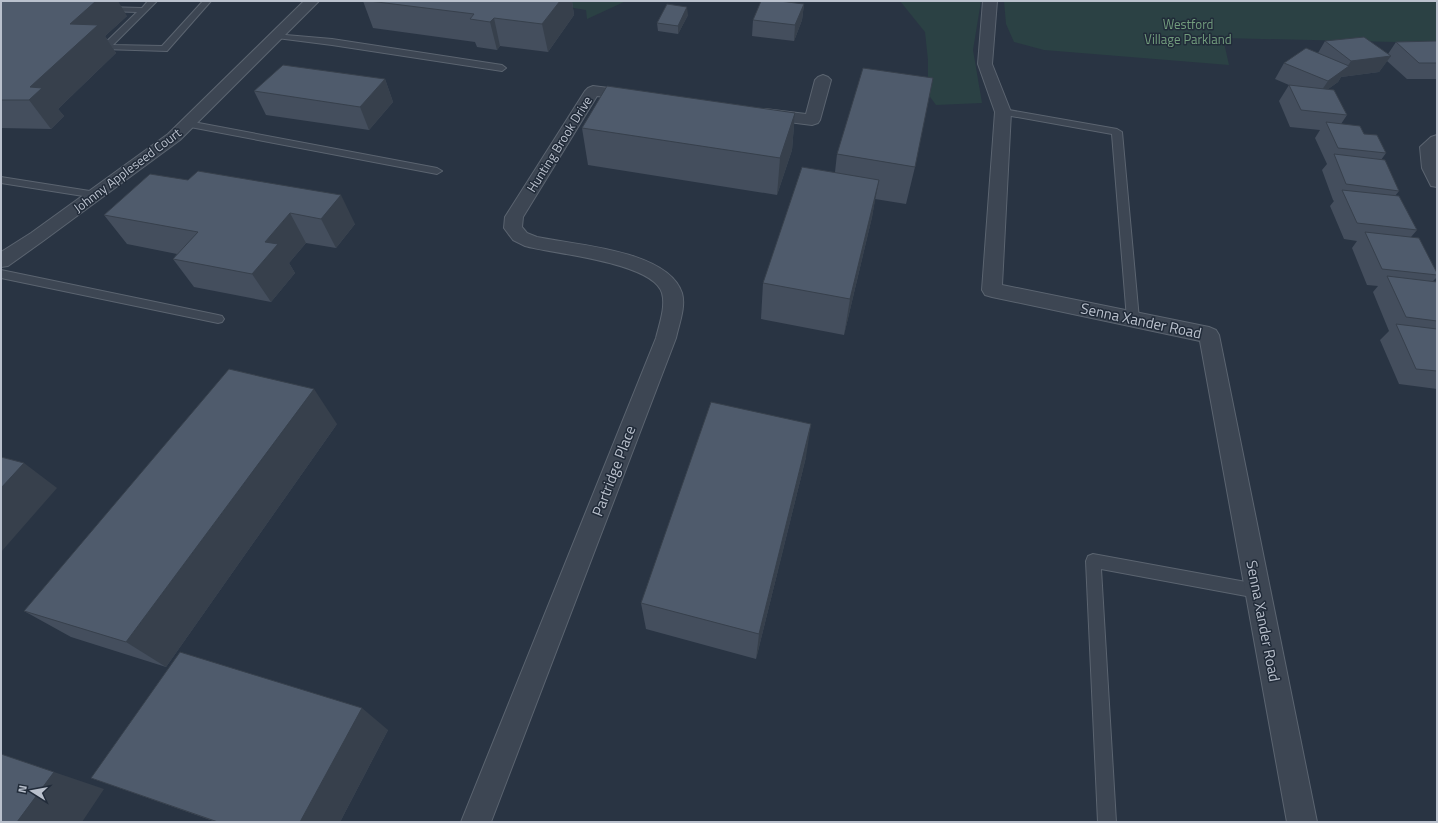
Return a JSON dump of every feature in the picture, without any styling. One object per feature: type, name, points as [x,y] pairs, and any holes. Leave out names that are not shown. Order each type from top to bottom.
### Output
[{"type":"street","name":"Johnny Appleseed Court","points":[[1,261],[37,237],[174,138],[312,1]]},
{"type":"street","name":"Senna Xander Road","points":[[990,1],[985,64],[1003,112],[992,290],[1209,335],[1302,822]]},
{"type":"street","points":[[749,112],[812,120],[823,80]]},
{"type":"street","name":"Hunting Brook Drive","points":[[514,217],[593,91],[647,98]]},
{"type":"street","points":[[1437,140],[1428,147],[1430,168],[1437,182]]},
{"type":"street","name":"Partridge Place","points":[[476,822],[666,338],[672,315],[672,292],[662,278],[641,265],[590,252],[534,242],[520,236],[513,228],[514,217]]},
{"type":"lane","points":[[153,1],[106,47],[164,49],[207,1]]},
{"type":"lane","points":[[99,9],[144,10]]},
{"type":"lane","points":[[277,36],[332,42],[502,68]]},
{"type":"lane","points":[[1003,112],[1118,132],[1134,319]]},
{"type":"lane","points":[[188,124],[437,171]]},
{"type":"lane","points":[[1,180],[96,195]]},
{"type":"lane","points":[[1,274],[218,319]]},
{"type":"lane","points":[[1107,822],[1093,561],[1257,591]]},
{"type":"green space","points":[[532,1],[626,1],[587,19],[586,10]]},
{"type":"green space","points":[[900,1],[981,1],[973,50],[982,103],[936,105],[928,94],[928,60],[925,32]]},
{"type":"green space","name":"Westford Village Parkland","points":[[1004,1],[1437,1],[1437,43],[1223,38],[1229,65],[1044,50],[1014,42],[1006,24]]},
{"type":"building","points":[[3,1],[96,1],[70,24],[98,25],[30,87],[42,88],[29,100],[1,100],[1,3]]},
{"type":"building","points":[[369,1],[560,1],[542,24],[494,18],[490,22],[470,19],[474,14]]},
{"type":"building","points":[[761,1],[779,1],[804,4],[795,25],[753,20]]},
{"type":"building","points":[[667,4],[687,7],[678,26],[657,23]]},
{"type":"building","points":[[1364,37],[1391,56],[1351,61],[1325,41]]},
{"type":"building","points":[[1437,41],[1437,63],[1419,63],[1396,42]]},
{"type":"building","points":[[1306,48],[1349,66],[1328,81],[1284,63]]},
{"type":"building","points":[[283,65],[385,79],[360,107],[254,91]]},
{"type":"building","points":[[863,68],[933,78],[915,167],[837,154]]},
{"type":"building","points":[[1289,85],[1334,90],[1347,115],[1301,110]]},
{"type":"building","points":[[607,86],[795,113],[780,158],[582,128]]},
{"type":"building","points":[[1326,122],[1360,126],[1364,134],[1377,135],[1386,153],[1338,148]]},
{"type":"building","points":[[1334,154],[1385,160],[1399,191],[1346,184]]},
{"type":"building","points":[[802,167],[879,180],[850,299],[763,283]]},
{"type":"building","points":[[198,171],[341,195],[321,219],[290,213],[265,242],[278,244],[252,274],[173,259],[198,232],[104,215],[150,174],[188,180]]},
{"type":"building","points":[[1342,190],[1399,196],[1417,230],[1357,223]]},
{"type":"building","points":[[1365,232],[1419,238],[1437,275],[1382,269]]},
{"type":"building","points":[[1387,276],[1437,282],[1437,321],[1406,317]]},
{"type":"building","points":[[1396,324],[1437,329],[1437,371],[1416,369]]},
{"type":"building","points":[[229,369],[314,389],[126,642],[24,611]]},
{"type":"building","points":[[711,402],[811,424],[759,634],[641,603]]},
{"type":"building","points":[[1,457],[24,463],[1,488]]},
{"type":"building","points":[[180,652],[362,708],[300,822],[218,822],[91,778]]},
{"type":"building","points":[[1,754],[54,772],[17,822],[1,822]]}]
